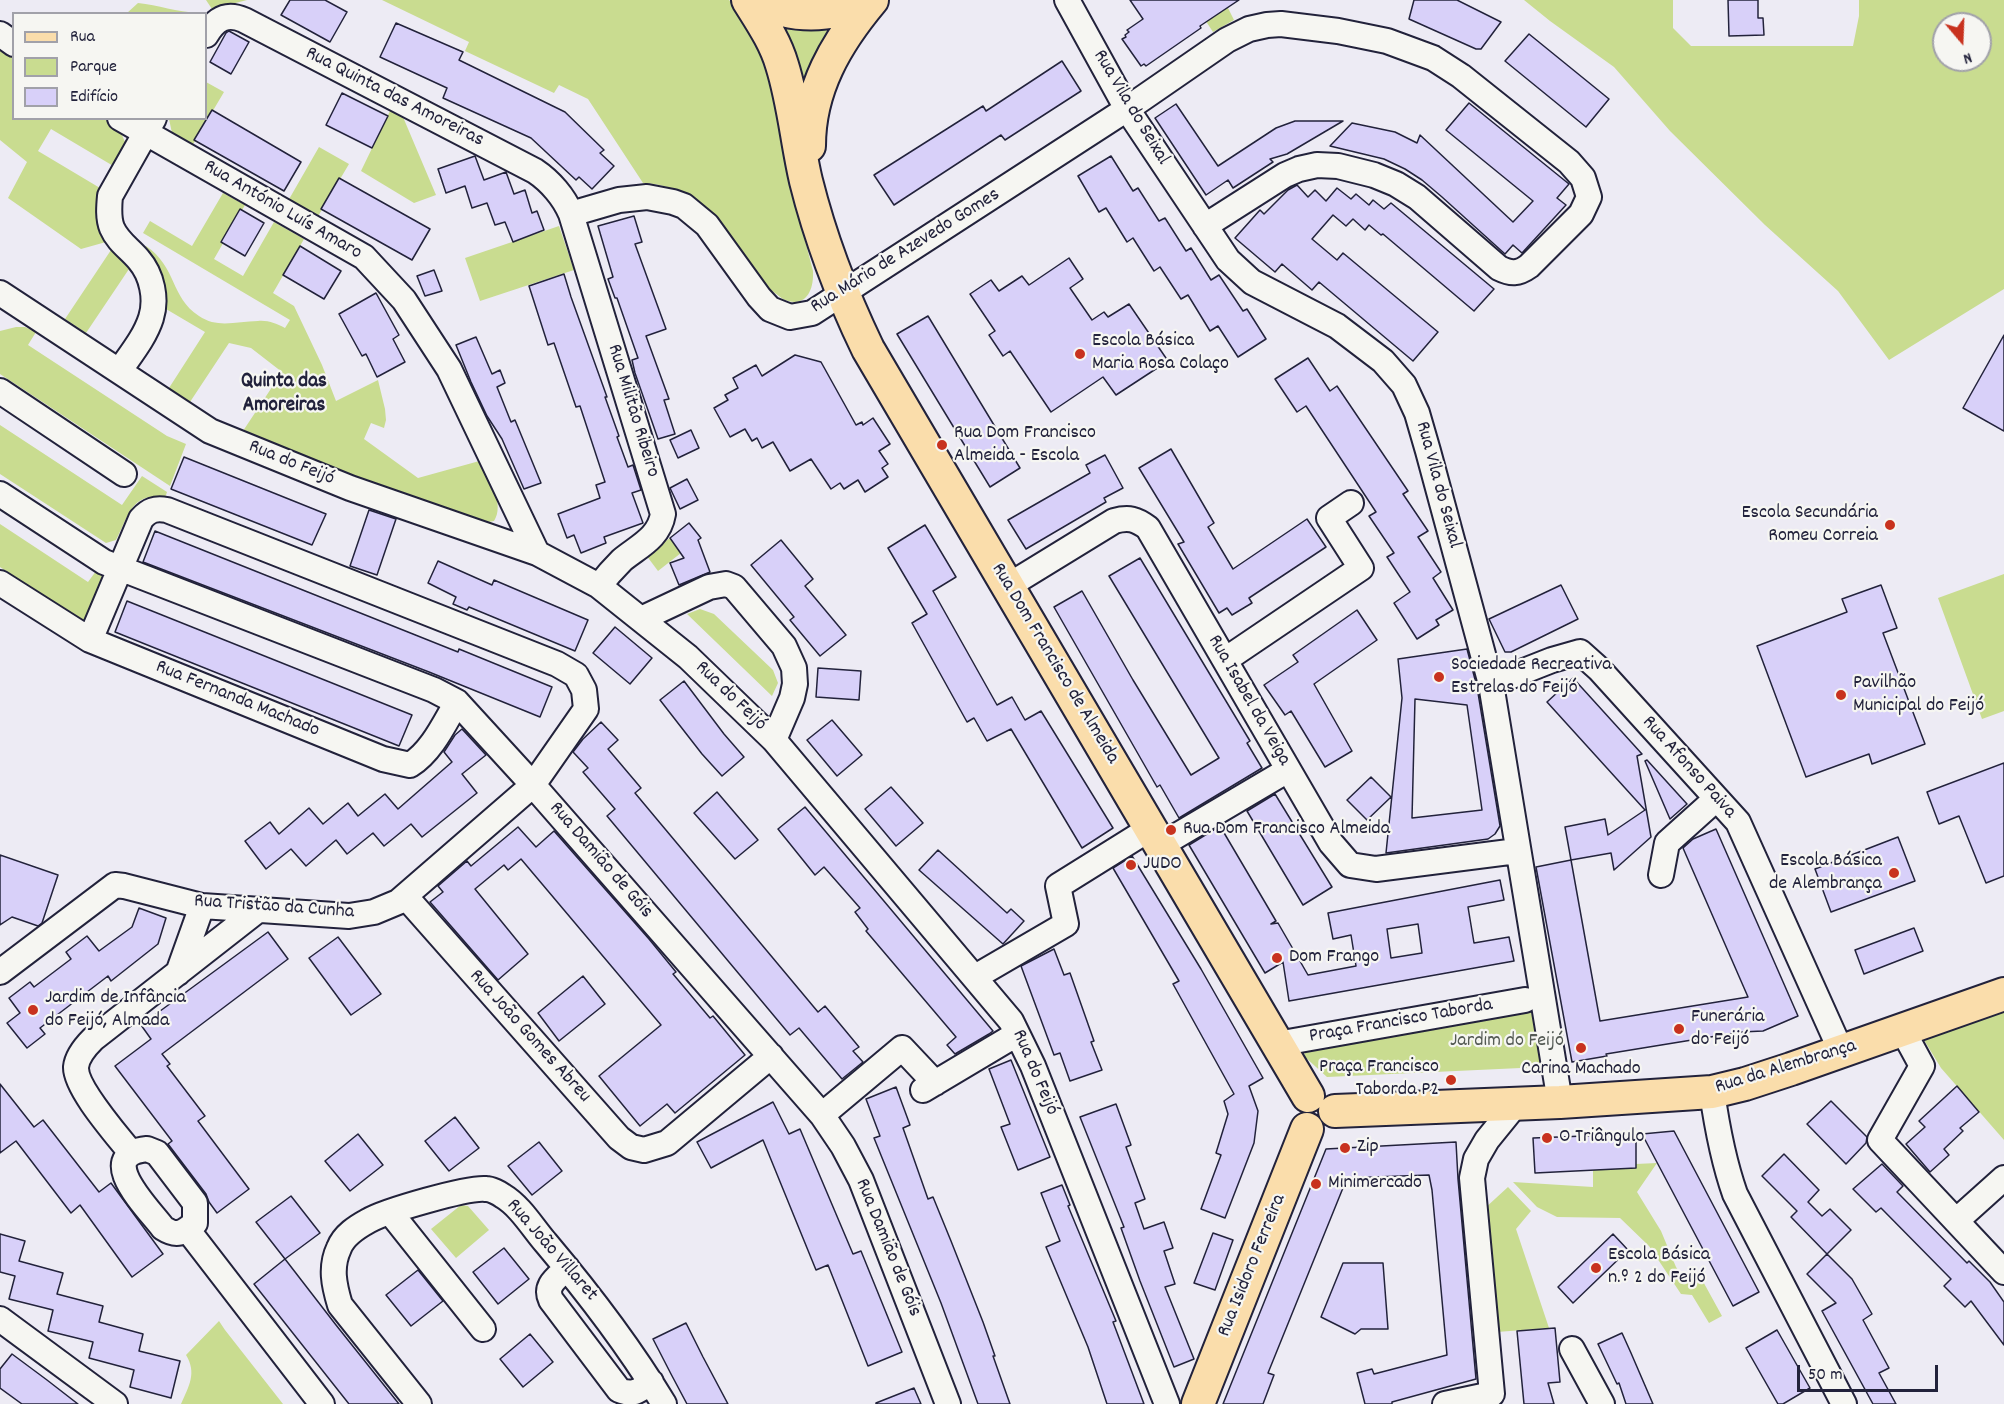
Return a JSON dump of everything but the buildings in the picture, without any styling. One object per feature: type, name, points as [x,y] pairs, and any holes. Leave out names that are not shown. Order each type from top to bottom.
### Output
[{"type":"main road","name":"Rua Dom Francisco de Almeida","points":[[748,0],[768,33],[782,64],[804,172],[818,224],[842,295],[868,349],[1308,1096]]},
{"type":"main road","points":[[758,0],[786,11],[804,14],[838,11],[865,0]]},
{"type":"main road","name":"Rua Dom Francisco de Almeida","points":[[818,224],[809,160],[813,103],[827,64],[837,46],[872,0]]},
{"type":"main road","name":"Rua da Alembrança","points":[[1560,1102],[1712,1092],[1745,1084],[2004,994]]},
{"type":"main road","points":[[1322,1095],[1328,1098],[1335,1111],[1332,1124],[1320,1131],[1307,1129],[1299,1119],[1298,1112],[1302,1100],[1308,1096],[1322,1095]]},
{"type":"main road","points":[[1335,1111],[1560,1102]]},
{"type":"main road","name":"Rua Isidoro Ferreira","points":[[1198,1404],[1307,1129]]},
{"type":"street","name":"Rua Vila do Seixal","points":[[1066,0],[1127,109],[1228,260],[1252,282],[1337,326],[1383,361],[1404,385],[1417,413],[1491,684],[1560,1102]]},
{"type":"street","name":"Rua Quinta das Amoreiras","points":[[207,33],[213,23],[221,18],[233,16],[244,20],[535,171],[565,201],[571,214]]},
{"type":"street","name":"Rua Mário de Azevedo Gomes","points":[[571,214],[634,198],[647,197],[673,202],[692,211],[707,225],[770,309],[784,315],[812,314],[1127,109],[1227,40],[1249,29],[1281,24],[1338,31],[1387,41],[1433,58],[1447,66],[1577,169],[1587,187],[1588,197],[1581,214],[1529,266],[1519,273],[1508,273],[1499,268],[1417,197],[1396,184],[1374,175],[1338,166],[1317,165],[1285,175],[1205,226]]},
{"type":"street","name":"Rua António Luís Amaro","points":[[128,120],[150,126],[364,257],[404,300],[448,369],[537,553]]},
{"type":"street","points":[[120,370],[152,315],[153,292],[147,271],[125,247],[113,229],[109,207],[110,196],[150,126]]},
{"type":"street","name":"Rua Militão Ribeiro","points":[[571,214],[663,514],[657,532],[622,560],[599,586]]},
{"type":"street","name":"Rua do Feijó","points":[[0,293],[210,431],[350,488],[537,553],[599,586],[688,657],[774,740],[1011,1022],[1033,1066],[1167,1404]]},
{"type":"street","points":[[0,391],[124,474]]},
{"type":"street","name":"Rua Damião de Góis","points":[[0,494],[104,562],[434,690],[457,702],[533,785],[822,1115],[843,1146],[861,1180],[948,1404]]},
{"type":"street","points":[[1225,660],[1361,568],[1329,518],[1351,503]]},
{"type":"street","name":"Rua Tristão da Cunha","points":[[0,972],[115,885],[124,885],[202,906],[350,916],[374,912],[398,902],[533,785],[586,709],[584,690],[576,675],[557,664],[166,510],[157,509],[147,512],[141,519],[121,569]]},
{"type":"street","name":"Rua Isabel da Veiga","points":[[1008,586],[1114,521],[1125,518],[1136,519],[1148,528],[1331,843],[1350,865],[1376,869],[1517,851]]},
{"type":"street","points":[[90,640],[121,569]]},
{"type":"street","name":"Rua Fernanda Machado","points":[[0,583],[90,640],[383,759],[410,765],[421,758],[457,702]]},
{"type":"street","points":[[641,619],[717,585],[726,584],[734,587],[784,646],[794,668],[795,684],[792,698],[774,740]]},
{"type":"street","name":"Rua Afonso Paiva","points":[[1491,684],[1552,660],[1580,652],[1599,669],[1738,822],[1841,1051]]},
{"type":"street","points":[[975,977],[1066,924],[1058,886],[1288,770]]},
{"type":"street","points":[[1661,875],[1667,843],[1716,799]]},
{"type":"street","name":"Rua João Gomes Abreu","points":[[405,896],[619,1138],[631,1147],[644,1150],[667,1143],[771,1056]]},
{"type":"street","points":[[178,973],[202,906]]},
{"type":"street","points":[[131,1153],[84,1090],[78,1078],[76,1065],[85,1047],[258,910]]},
{"type":"street","name":"Praça Francisco Taborda","points":[[1277,1044],[1525,1000]]},
{"type":"street","points":[[1903,1031],[1922,1066],[1880,1140],[2004,1272]]},
{"type":"street","points":[[822,1115],[902,1048],[928,1087],[1017,1034]]},
{"type":"street","points":[[1712,1092],[1725,1167],[1735,1194],[1844,1404]]},
{"type":"street","points":[[1445,1404],[1492,1394],[1472,1178],[1476,1159],[1487,1140],[1517,1103]]},
{"type":"street","points":[[147,1149],[157,1153],[195,1203],[195,1223],[188,1229],[182,1233],[170,1232],[163,1228],[125,1178],[122,1167],[125,1159],[131,1153],[147,1149]]},
{"type":"street","points":[[1956,1221],[2004,1178]]},
{"type":"street","name":"Rua João Villaret","points":[[419,1404],[340,1305],[334,1285],[333,1264],[339,1246],[349,1233],[370,1220],[470,1189],[488,1189],[504,1196],[516,1207],[602,1311],[664,1404]]},
{"type":"street","points":[[390,1212],[483,1329]]},
{"type":"street","points":[[188,1229],[322,1404]]},
{"type":"street","points":[[567,1268],[549,1286],[548,1293],[551,1300],[619,1390],[636,1393],[651,1382]]},
{"type":"street","points":[[0,1319],[115,1404]]},
{"type":"street","points":[[1572,1349],[1602,1404]]},
{"type":"green space","points":[[206,0],[247,0],[212,9]]},
{"type":"green space","points":[[382,0],[729,0],[741,13],[771,72],[796,206],[813,271],[808,295],[804,299],[793,302],[764,288],[694,200],[670,188],[643,183],[588,99],[559,85],[554,93],[465,51],[469,42]]},
{"type":"green space","points":[[1192,0],[1224,0],[1234,20],[1213,32]]},
{"type":"green space","points":[[1524,0],[1673,0],[1673,28],[1691,46],[1853,46],[1859,16],[1859,0],[2004,0],[2004,289],[1889,360],[1838,291],[1765,225],[1670,131],[1614,67]]},
{"type":"green space","points":[[138,3],[190,12],[128,12]]},
{"type":"green space","points":[[772,20],[838,23],[808,96]]},
{"type":"green space","points":[[0,44],[12,53],[12,120],[106,120],[119,128],[125,142],[124,151],[115,167],[51,129],[38,151],[100,188],[99,215],[106,242],[81,249],[8,198],[27,162],[0,140]]},
{"type":"green space","points":[[207,83],[224,92],[192,146],[172,133],[169,120],[207,120]]},
{"type":"green space","points":[[390,111],[403,117],[436,195],[414,203],[361,171]]},
{"type":"green space","points":[[319,147],[349,164],[317,218],[288,201]]},
{"type":"green space","points":[[223,193],[245,205],[214,259],[243,276],[274,222],[304,239],[273,293],[294,306],[336,401],[378,380],[386,420],[384,428],[371,423],[364,439],[418,478],[483,460],[497,499],[498,507],[494,521],[483,523],[241,434],[282,372],[251,348],[229,343],[190,402],[169,388],[205,332],[166,309],[166,292],[162,276],[155,261],[145,248],[146,246],[163,263],[183,300],[206,320],[220,323],[265,321],[285,328],[290,320],[143,233],[150,221],[192,246]]},
{"type":"green space","points":[[559,226],[574,270],[480,301],[465,258]]},
{"type":"green space","points":[[111,250],[129,269],[86,333],[65,319]]},
{"type":"green space","points":[[25,327],[36,332],[28,345],[167,436],[186,444],[170,486],[0,374],[0,331]]},
{"type":"green space","points":[[0,425],[122,505],[142,476],[167,492],[165,498],[154,497],[138,502],[132,508],[116,540],[106,543],[0,474]]},
{"type":"green space","points":[[0,524],[88,582],[99,567],[105,578],[87,619],[79,622],[79,617],[73,616],[0,567]]},
{"type":"green space","points":[[670,538],[681,553],[658,571],[646,555]]},
{"type":"green space","points":[[2004,574],[2004,711],[1982,719],[1938,598]]},
{"type":"green space","points":[[700,609],[714,614],[773,670],[778,683],[772,696],[687,614]]},
{"type":"green space","name":"Jardim do Feijó","points":[[1531,1011],[1542,1067],[1327,1077],[1305,1057],[1304,1052],[1309,1048]]},
{"type":"green space","points":[[2004,1011],[2004,1140],[1941,1068],[1924,1040]]},
{"type":"green space","points":[[1657,1163],[1637,1192],[1661,1231],[1676,1267],[1687,1283],[1700,1276],[1722,1316],[1709,1323],[1692,1295],[1681,1294],[1649,1246],[1620,1218],[1557,1217],[1537,1207],[1513,1182],[1593,1187],[1593,1170],[1635,1168],[1636,1164]]},
{"type":"green space","points":[[1508,1187],[1531,1211],[1516,1229],[1549,1328],[1497,1332],[1484,1209]]},
{"type":"green space","points":[[461,1205],[468,1206],[489,1230],[456,1258],[431,1229]]},
{"type":"green space","points":[[219,1321],[283,1404],[181,1404],[191,1374],[186,1355]]},
{"type":"place","name":"Escola Básica Maria Rosa Colaço","points":[[1080,354]]},
{"type":"place","name":"Rua Dom Francisco Almeida - Escola","points":[[942,445]]},
{"type":"place","name":"Escola Secundária Romeu Correia","points":[[1890,525]]},
{"type":"place","name":"Sociedade Recreativa Estrelas do Feijó","points":[[1439,677]]},
{"type":"place","name":"Pavilhão Municipal do Feijó","points":[[1841,695]]},
{"type":"place","name":"Rua Dom Francisco Almeida","points":[[1171,830]]},
{"type":"place","name":"JUDO","points":[[1131,865]]},
{"type":"place","name":"Escola Básica de Alembrança","points":[[1894,873]]},
{"type":"place","name":"Dom Frango","points":[[1277,958]]},
{"type":"place","name":"Jardim de Infância do Feijó, Almada","points":[[33,1010]]},
{"type":"place","name":"Funerária do Feijó","points":[[1679,1029]]},
{"type":"place","name":"Carina Machado","points":[[1581,1048]]},
{"type":"place","name":"Praça Francisco Taborda P2","points":[[1451,1080]]},
{"type":"place","name":"O Triângulo","points":[[1547,1138]]},
{"type":"place","name":"Zip","points":[[1345,1148]]},
{"type":"place","name":"Minimercado","points":[[1316,1184]]},
{"type":"place","name":"Escola Básica n.º 2 do Feijó","points":[[1596,1268]]},
{"type":"district","name":"Quinta das Amoreiras","points":[[284,395]]}]
